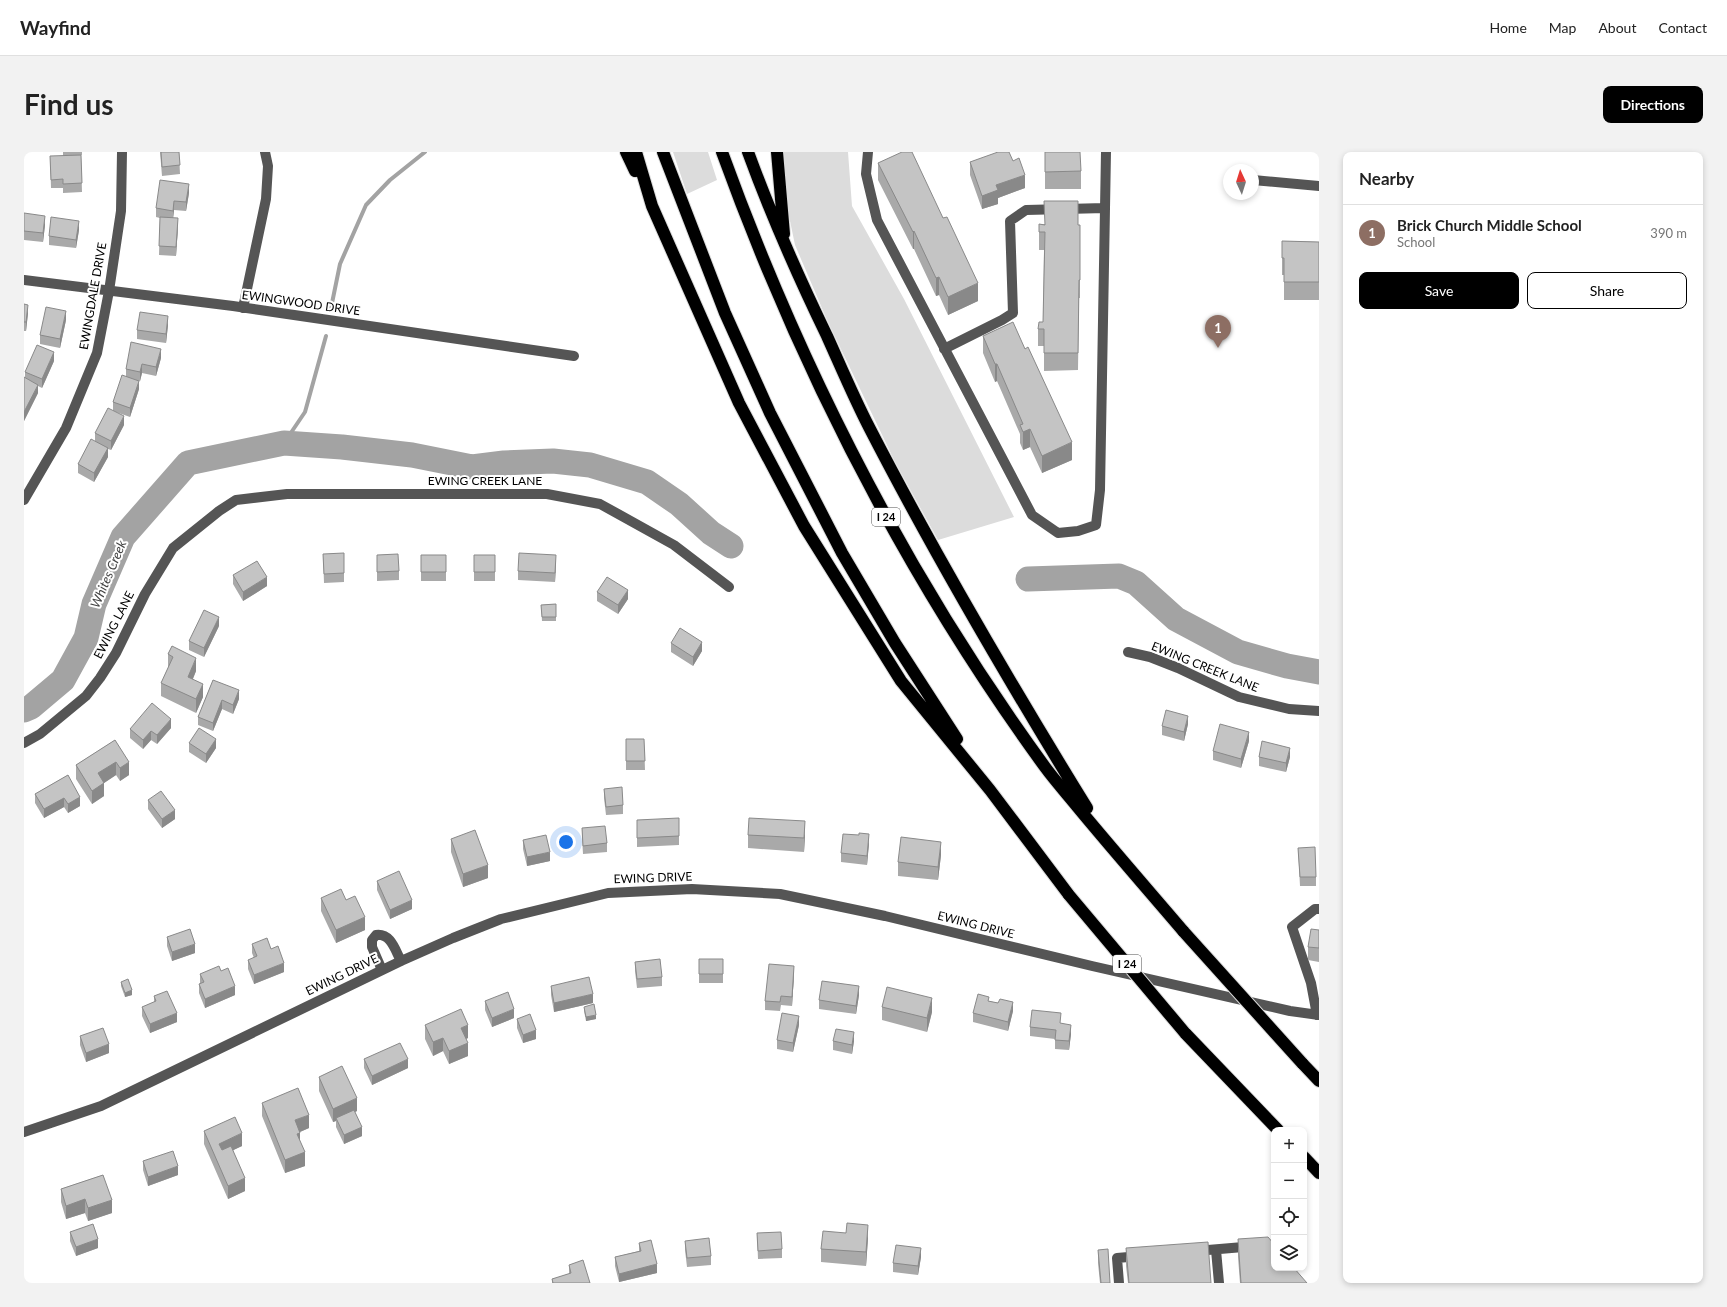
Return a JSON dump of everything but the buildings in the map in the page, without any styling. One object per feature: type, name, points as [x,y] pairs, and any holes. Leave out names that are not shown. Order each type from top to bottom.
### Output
[{"type":"highway","points":[[626,152],[652,206],[739,403],[804,526],[901,681],[990,790]]},
{"type":"highway","points":[[636,152],[652,206]]},
{"type":"highway","name":"I 24","points":[[663,152],[725,313],[770,414],[842,553],[895,643],[990,790],[1069,895],[1185,1033],[1275,1127]]},
{"type":"highway","name":"I 24","points":[[722,152],[746,219],[786,315],[840,430],[893,532],[989,685],[1046,768],[1111,848],[1184,932],[1319,1081]]},
{"type":"highway","points":[[748,152],[785,248],[868,426],[943,564],[1028,713],[1111,848]]},
{"type":"highway","points":[[777,152],[785,248]]},
{"type":"highway","points":[[1307,1160],[1319,1173]]},
{"type":"street","name":"EWINGDALE DRIVE","points":[[24,500],[66,428],[97,353],[109,291],[120,212],[122,152]]},
{"type":"street","points":[[243,308],[266,199],[268,166],[265,152]]},
{"type":"street","points":[[868,152],[866,174],[877,220],[1032,515],[1058,533],[1096,525],[1100,490],[1106,152]]},
{"type":"street","points":[[1259,181],[1319,186]]},
{"type":"street","points":[[944,349],[1013,313],[1010,221],[1026,210],[1105,208]]},
{"type":"street","name":"EWINGWOOD DRIVE","points":[[24,280],[243,308],[574,356]]},
{"type":"street","name":"EWING CREEK LANE","points":[[219,510],[236,500],[287,494],[548,494],[600,504],[674,545],[729,586]]},
{"type":"street","name":"EWING LANE","points":[[24,743],[40,734],[86,696],[116,653],[145,594],[172,548],[219,510]]},
{"type":"street","name":"EWING CREEK LANE","points":[[1128,652],[1150,657],[1178,668],[1239,696],[1288,709],[1319,711]]},
{"type":"street","name":"EWING DRIVE","points":[[24,1132],[101,1106],[401,961],[501,919],[608,893],[692,888],[780,894],[885,916],[1092,966],[1290,1011],[1318,1015]]},
{"type":"street","points":[[1318,1015],[1311,983],[1292,927],[1315,909],[1319,909]]},
{"type":"street","points":[[382,970],[372,947],[372,940],[376,935],[385,936],[390,940],[401,961]]},
{"type":"street","points":[[1186,1252],[1267,1245],[1271,1250]]},
{"type":"street","points":[[1216,1250],[1219,1283]]},
{"type":"street","points":[[1119,1283],[1117,1258],[1148,1255]]},
{"type":"shaded area","points":[[673,152],[708,152],[717,180],[687,194]]},
{"type":"shaded area","points":[[784,152],[848,152],[852,206],[904,299],[1014,517],[938,540],[895,462],[827,320],[795,245],[785,197]]},
{"type":"waterway","points":[[331,308],[340,264],[366,205],[390,180],[425,152]]},
{"type":"waterway","points":[[284,443],[305,412],[326,336]]},
{"type":"waterway","name":"Whites Creek","points":[[24,710],[31,707],[63,680],[86,638],[94,604],[123,537],[188,463],[284,443],[342,447],[412,455],[472,467],[504,463],[553,461],[590,465],[647,482],[679,504],[711,533],[731,546]]},
{"type":"waterway","points":[[1028,579],[1119,576],[1136,583],[1176,619],[1238,652],[1287,666],[1319,672]]},
{"type":"place","name":"Brick Church Middle School","points":[[1218,348]]}]
